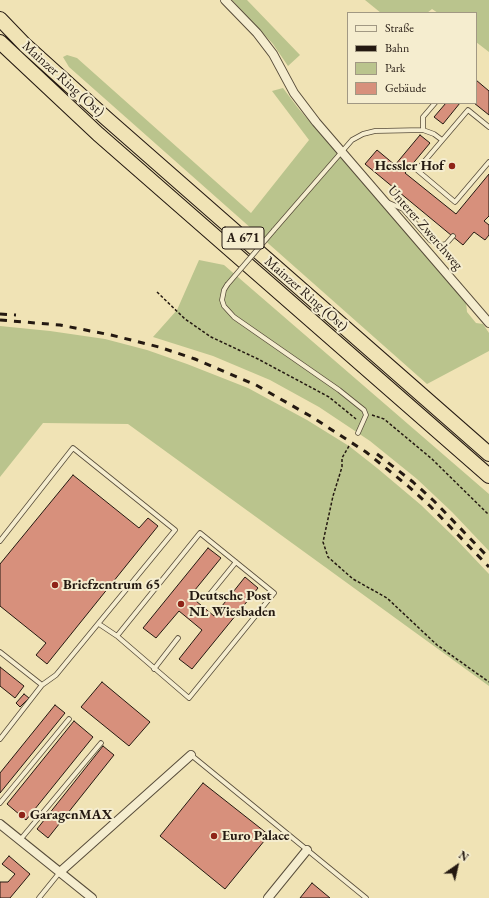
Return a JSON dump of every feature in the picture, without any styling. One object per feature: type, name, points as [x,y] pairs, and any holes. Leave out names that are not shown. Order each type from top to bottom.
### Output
[{"type":"highway","name":"Mainzer Ring (Ost)","points":[[0,19],[25,45],[113,124],[489,454]]},
{"type":"highway","name":"Mainzer Ring (Ost)","points":[[0,42],[98,134],[489,476]]},
{"type":"street","name":"Unterer Zwerchweg","points":[[225,0],[266,44],[300,101],[489,323]]},
{"type":"street","points":[[60,872],[191,755]]},
{"type":"street","points":[[0,824],[92,898]]},
{"type":"street","points":[[268,898],[307,850]]},
{"type":"lane","points":[[424,130],[423,118],[434,104]]},
{"type":"lane","points":[[489,128],[468,110],[418,170],[455,202],[489,162]]},
{"type":"lane","points":[[358,433],[366,415],[364,410],[340,390],[234,317],[224,306],[222,300],[224,290],[352,140],[362,134],[375,131],[424,130],[434,134],[442,140]]},
{"type":"lane","points":[[385,201],[403,210],[430,240],[436,244],[446,244],[452,236]]},
{"type":"lane","points":[[0,541],[73,448],[175,530],[56,675],[42,685],[0,740]]},
{"type":"lane","points":[[99,624],[117,636],[189,698],[274,593],[200,533],[117,636]]},
{"type":"lane","points":[[210,594],[236,562]]},
{"type":"lane","points":[[154,669],[178,638]]},
{"type":"lane","points":[[0,652],[42,685]]},
{"type":"lane","points":[[0,803],[69,719]]},
{"type":"lane","points":[[20,840],[101,743]]},
{"type":"lane","points":[[191,755],[366,898]]},
{"type":"lane","points":[[39,898],[60,872]]},
{"type":"path","points":[[157,292],[185,319],[211,337],[258,359],[329,397],[362,424]]},
{"type":"path","points":[[366,415],[375,415],[384,419],[432,458],[489,515]]},
{"type":"path","points":[[349,446],[342,458],[342,467],[333,496],[323,542],[328,557],[353,580],[386,598],[437,645],[489,682]]},
{"type":"green space","points":[[232,0],[247,0],[300,55],[288,66],[273,44]]},
{"type":"green space","points":[[365,0],[489,0],[489,52],[477,43],[477,12],[436,12],[432,9],[428,12],[380,12]]},
{"type":"green space","points":[[67,55],[77,58],[251,213],[309,140],[272,91],[283,88],[298,108],[466,302],[467,312],[476,323],[483,324],[489,333],[489,351],[427,384],[69,67],[63,57]]},
{"type":"green space","points":[[199,260],[224,265],[489,494],[489,551],[452,512],[417,479],[370,441],[319,407],[270,380],[213,356],[153,337],[177,310]]},
{"type":"green space","points":[[0,326],[105,339],[147,350],[248,388],[307,420],[349,446],[421,505],[489,574],[489,686],[128,424],[43,423],[0,477]]},
{"type":"building","points":[[477,81],[489,91],[489,115],[475,104],[477,104]]},
{"type":"building","points":[[445,104],[459,104],[443,124],[434,117]]},
{"type":"building","points":[[420,135],[430,143],[405,173],[456,214],[489,174],[489,216],[484,221],[489,225],[489,235],[485,240],[474,232],[463,245],[365,164],[377,150],[395,165]]},
{"type":"building","name":"Briefzentrum 65","points":[[73,475],[139,528],[148,518],[158,526],[47,664],[36,655],[46,643],[0,606],[0,564]]},
{"type":"building","name":"Deutsche Post NL Wiesbaden","points":[[208,548],[221,558],[190,596],[214,616],[245,577],[258,588],[192,669],[179,659],[202,630],[179,611],[156,638],[143,628]]},
{"type":"building","points":[[0,667],[24,686],[15,698],[0,686]]},
{"type":"building","points":[[102,682],[150,722],[129,746],[81,707]]},
{"type":"building","points":[[24,694],[29,698],[20,707],[16,703]]},
{"type":"building","points":[[55,705],[65,713],[0,793],[0,773]]},
{"type":"building","points":[[74,721],[93,737],[26,820],[7,804]]},
{"type":"building","points":[[103,746],[114,755],[48,838],[37,829]]},
{"type":"building","name":"Euro Palace","points":[[203,783],[269,835],[225,889],[160,836]]},
{"type":"building","points":[[9,856],[30,874],[10,898],[0,898],[0,882],[8,882],[15,874],[2,864]]},
{"type":"building","points":[[312,883],[330,898],[300,898]]},
{"type":"railway","points":[[0,314],[16,315]]},
{"type":"railway","points":[[0,320],[60,325],[111,335],[159,347],[195,359],[256,385],[312,417],[366,452],[430,506],[489,567]]},
{"type":"railway","points":[[377,454],[413,482],[434,501],[488,557]]},
{"type":"place","name":"Hessler Hof","points":[[452,166]]},
{"type":"place","name":"Briefzentrum 65","points":[[55,585]]},
{"type":"place","name":"Deutsche Post NL Wiesbaden","points":[[181,604]]},
{"type":"place","name":"GaragenMAX","points":[[22,815]]},
{"type":"place","name":"Euro Palace","points":[[214,836]]}]
